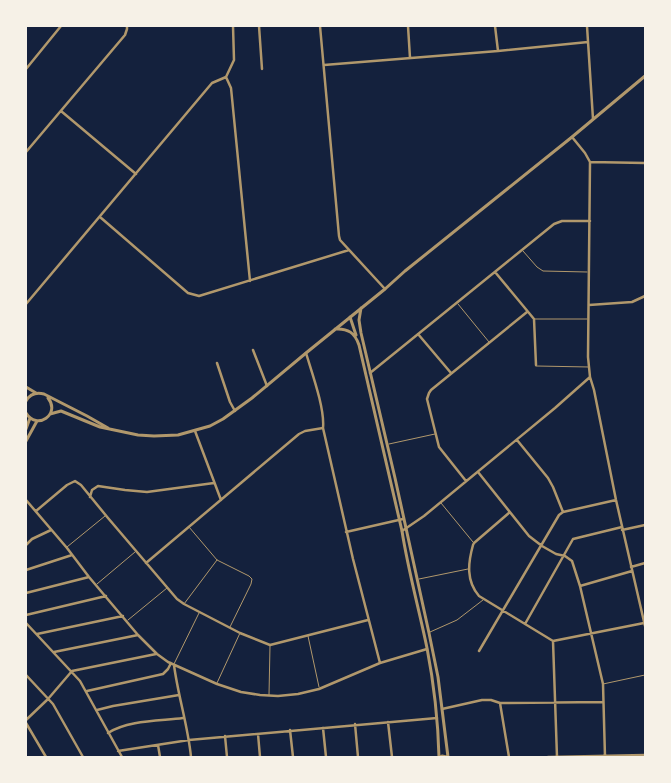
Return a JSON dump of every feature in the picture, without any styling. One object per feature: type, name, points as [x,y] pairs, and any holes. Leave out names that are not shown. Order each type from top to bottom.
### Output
[{"type":"street","points":[[26,69],[61,26]]},
{"type":"street","points":[[26,304],[212,83],[226,77],[234,60],[233,26]]},
{"type":"street","points":[[259,26],[262,69]]},
{"type":"street","points":[[320,26],[338,236],[385,289]]},
{"type":"street","points":[[408,26],[410,58]]},
{"type":"street","points":[[495,26],[498,51]]},
{"type":"street","points":[[587,26],[594,118]]},
{"type":"street","points":[[26,152],[125,35],[127,28]]},
{"type":"street","points":[[324,65],[588,42]]},
{"type":"street","points":[[26,413],[30,418],[37,421],[44,419],[50,414],[61,411],[110,429],[131,434],[154,436],[178,435],[195,431],[217,422],[235,411],[266,386],[645,76]]},
{"type":"street","points":[[226,77],[231,88],[250,281]]},
{"type":"street","points":[[61,111],[136,174]]},
{"type":"street","points":[[510,512],[474,543],[468,569],[473,589],[483,600],[553,641],[645,625],[622,528],[594,390],[590,377],[590,162],[585,153],[572,137]]},
{"type":"street","points":[[590,162],[645,163]]},
{"type":"street","points":[[100,217],[191,295],[199,296],[349,250]]},
{"type":"street","points":[[370,374],[521,249],[556,223],[562,221],[590,221]]},
{"type":"street","points":[[495,272],[534,319],[536,366]]},
{"type":"street","points":[[589,305],[632,302],[645,296]]},
{"type":"street","points":[[350,317],[402,531],[405,551],[427,649],[437,718],[439,757],[447,757],[438,677],[359,323],[361,308]]},
{"type":"street","points":[[466,481],[440,450],[428,396],[431,390],[451,373],[527,312]]},
{"type":"street","points":[[335,330],[346,329],[356,337]]},
{"type":"street","points":[[418,334],[451,373]]},
{"type":"street","points":[[253,350],[266,386]]},
{"type":"street","points":[[306,352],[317,390],[323,418],[323,428],[346,532],[380,663]]},
{"type":"street","points":[[217,363],[230,402],[235,411]]},
{"type":"street","points":[[402,531],[420,520],[517,440],[590,377]]},
{"type":"street","points":[[26,386],[36,393],[47,396],[110,429]]},
{"type":"street","points":[[26,400],[36,393]]},
{"type":"street","points":[[47,396],[50,399],[52,406],[50,414]]},
{"type":"street","points":[[26,429],[30,418]]},
{"type":"street","points":[[26,442],[37,421]]},
{"type":"street","points":[[146,563],[299,434],[305,431],[323,428]]},
{"type":"street","points":[[195,431],[221,500]]},
{"type":"street","points":[[517,440],[548,478],[563,512]]},
{"type":"street","points":[[478,472],[527,534],[542,546],[556,554],[565,556],[572,561],[580,586],[603,684],[605,756]]},
{"type":"street","points":[[36,511],[67,485],[75,481],[81,484],[90,497],[177,600],[240,633],[270,645],[368,620]]},
{"type":"street","points":[[90,497],[92,490],[98,486],[132,491],[155,491],[214,483]]},
{"type":"street","points":[[26,500],[138,635],[157,654],[172,664],[216,684],[241,692],[278,696],[298,694],[319,689],[380,663],[427,649]]},
{"type":"street","points":[[479,651],[560,515],[563,512],[616,500]]},
{"type":"street","points":[[346,532],[403,519]]},
{"type":"street","points":[[525,624],[572,542],[576,538],[622,528],[645,525]]},
{"type":"street","points":[[26,544],[32,539],[51,530]]},
{"type":"street","points":[[26,570],[72,555]]},
{"type":"street","points":[[631,567],[645,563]]},
{"type":"street","points":[[580,586],[632,571]]},
{"type":"street","points":[[26,593],[89,577]]},
{"type":"street","points":[[26,615],[106,596]]},
{"type":"street","points":[[37,634],[122,616]]},
{"type":"street","points":[[26,623],[72,671],[86,691],[122,757]]},
{"type":"street","points":[[54,652],[138,635]]},
{"type":"street","points":[[553,641],[557,757]]},
{"type":"street","points":[[46,757],[26,721],[48,699],[72,671],[157,654]]},
{"type":"street","points":[[86,691],[163,674],[172,664]]},
{"type":"street","points":[[172,664],[189,740],[191,757]]},
{"type":"street","points":[[26,675],[48,699],[59,714],[83,757]]},
{"type":"street","points":[[96,710],[179,695]]},
{"type":"street","points":[[442,709],[482,700],[491,700],[500,703],[603,702]]},
{"type":"street","points":[[500,703],[509,757]]},
{"type":"street","points":[[108,733],[114,729],[126,725],[183,718]]},
{"type":"street","points":[[118,751],[225,736],[437,718]]},
{"type":"street","points":[[388,722],[392,757]]},
{"type":"street","points":[[355,724],[358,757]]},
{"type":"street","points":[[323,728],[326,757]]},
{"type":"street","points":[[290,730],[293,757]]},
{"type":"street","points":[[258,734],[260,757]]},
{"type":"street","points":[[225,736],[227,757]]},
{"type":"street","points":[[158,745],[160,757]]},
{"type":"street","points":[[548,757],[645,755]]},
{"type":"lane","points":[[521,249],[537,268],[543,271],[590,272]]},
{"type":"lane","points":[[457,303],[489,342]]},
{"type":"lane","points":[[534,319],[589,319]]},
{"type":"lane","points":[[536,366],[589,367]]},
{"type":"lane","points":[[387,444],[435,433]]},
{"type":"lane","points":[[441,502],[474,543]]},
{"type":"lane","points":[[67,548],[105,515]]},
{"type":"lane","points":[[189,527],[217,560],[249,576],[252,579],[230,628]]},
{"type":"lane","points":[[97,584],[136,551]]},
{"type":"lane","points":[[184,604],[217,560]]},
{"type":"lane","points":[[417,580],[468,569]]},
{"type":"lane","points":[[127,621],[167,587]]},
{"type":"lane","points":[[429,633],[457,620],[483,600]]},
{"type":"lane","points":[[172,664],[199,612]]},
{"type":"lane","points":[[216,684],[240,633]]},
{"type":"lane","points":[[308,635],[319,689]]},
{"type":"lane","points":[[269,695],[270,645]]},
{"type":"lane","points":[[603,684],[645,675]]}]
